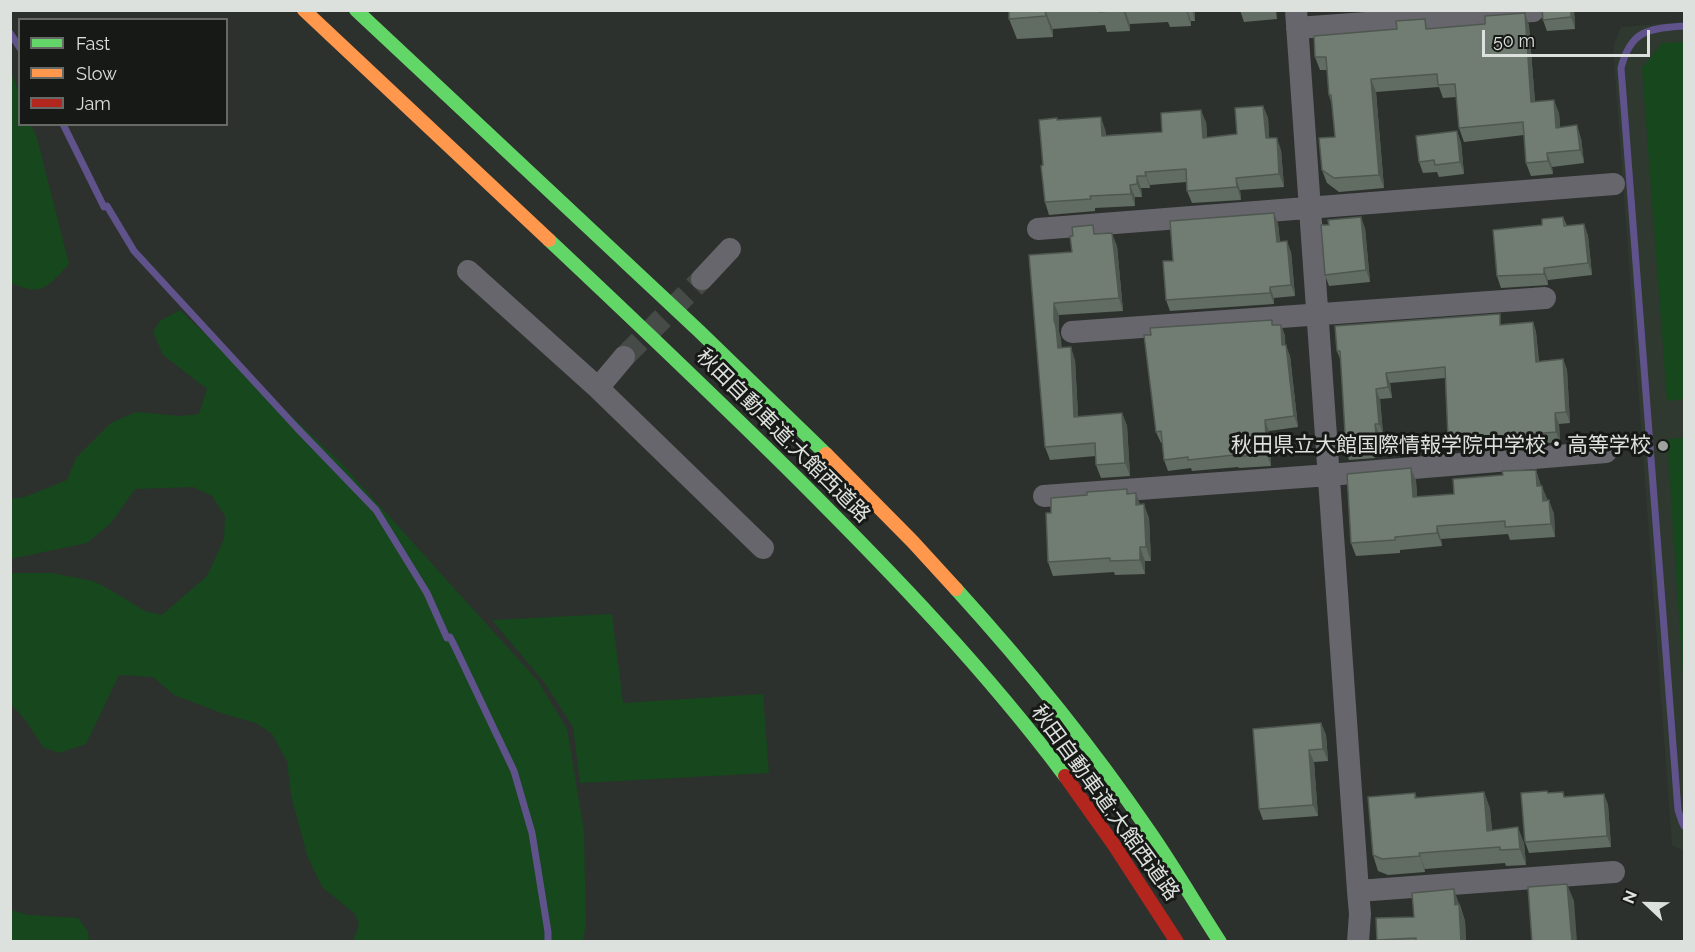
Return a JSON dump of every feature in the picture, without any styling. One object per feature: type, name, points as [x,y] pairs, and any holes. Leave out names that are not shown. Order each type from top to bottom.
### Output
[{"type":"highway","name":"秋田自動車道;大館西道路","points":[[304,10],[675,358],[887,569],[968,657],[1047,752],[1119,852],[1177,942]]},
{"type":"highway","name":"秋田自動車道;大館西道路","points":[[356,10],[699,331],[913,542],[1003,641],[1077,732],[1149,831],[1220,942]]},
{"type":"street","points":[[1358,942],[1360,914],[1297,19],[1533,11]]},
{"type":"street","points":[[1038,229],[1614,184]]},
{"type":"street","points":[[702,279],[730,249]]},
{"type":"street","points":[[468,271],[598,388],[763,548]]},
{"type":"street","points":[[1072,332],[1545,298]]},
{"type":"street","points":[[598,388],[624,357]]},
{"type":"street","points":[[1044,496],[1606,452]]},
{"type":"street","points":[[1358,891],[1614,872]]},
{"type":"shaded area","name":"秋田県立大館国際情報学院中学校・高等学校","points":[[1684,22],[1684,851],[1672,845],[1613,47],[1621,27]]},
{"type":"green space","points":[[1684,42],[1684,399],[1667,401],[1642,68],[1662,43]]},
{"type":"green space","points":[[11,71],[18,91],[18,126],[31,126],[37,138],[69,264],[49,284],[38,289],[11,283]]},
{"type":"green space","points":[[180,310],[340,462],[538,681],[567,729],[584,832],[586,925],[583,941],[353,941],[359,925],[355,914],[322,887],[307,855],[291,795],[287,761],[272,734],[256,723],[224,714],[174,695],[153,677],[119,675],[86,744],[59,753],[43,747],[26,721],[11,704],[11,573],[52,573],[93,581],[145,611],[162,615],[207,576],[224,539],[225,516],[212,496],[193,487],[135,489],[111,523],[87,543],[11,559],[11,499],[25,497],[67,480],[76,458],[111,423],[136,412],[180,416],[199,414],[207,389],[163,355],[153,332],[160,321]]},
{"type":"green space","points":[[1684,438],[1684,692],[1667,439]]},
{"type":"green space","points":[[612,614],[623,703],[763,694],[769,773],[580,783],[573,727],[544,682],[492,620]]},
{"type":"green space","points":[[11,910],[28,915],[78,918],[88,931],[89,941],[11,941]]},
{"type":"building","points":[[1009,10],[1045,10],[1046,16],[1009,19]]},
{"type":"building","points":[[1542,10],[1571,10],[1571,17],[1543,20]]},
{"type":"building","points":[[1525,13],[1531,102],[1554,100],[1556,128],[1577,125],[1580,150],[1547,153],[1548,161],[1526,163],[1523,122],[1459,128],[1455,84],[1438,85],[1437,74],[1371,79],[1379,175],[1334,178],[1322,170],[1319,138],[1335,137],[1326,57],[1315,57],[1314,36],[1397,29],[1396,21],[1425,19],[1426,29],[1485,24],[1485,16]]},
{"type":"building","points":[[1263,106],[1266,138],[1277,138],[1279,174],[1236,178],[1237,187],[1187,191],[1186,169],[1145,172],[1146,176],[1137,176],[1137,184],[1130,185],[1131,194],[1090,196],[1091,199],[1045,202],[1039,120],[1101,117],[1102,136],[1162,132],[1161,113],[1201,110],[1203,138],[1237,134],[1235,108]]},
{"type":"building","points":[[1457,131],[1460,162],[1435,165],[1434,160],[1419,162],[1416,136]]},
{"type":"building","points":[[1274,213],[1277,242],[1287,241],[1291,285],[1270,287],[1270,293],[1166,300],[1163,261],[1173,261],[1170,221]]},
{"type":"building","points":[[1361,217],[1366,270],[1325,275],[1321,225],[1329,225],[1328,220]]},
{"type":"building","points":[[1563,217],[1564,226],[1584,224],[1588,263],[1544,268],[1544,274],[1497,276],[1493,230],[1542,225],[1542,219]]},
{"type":"building","points":[[1093,225],[1094,234],[1112,233],[1119,298],[1054,303],[1054,320],[1058,348],[1071,347],[1074,417],[1122,413],[1125,463],[1096,465],[1095,443],[1045,447],[1029,255],[1072,252],[1070,236],[1073,236],[1072,227]]},
{"type":"building","points":[[1500,314],[1500,325],[1533,322],[1536,362],[1563,359],[1566,412],[1555,413],[1556,432],[1448,439],[1445,367],[1386,373],[1388,387],[1376,389],[1379,424],[1375,424],[1376,434],[1370,434],[1371,447],[1346,449],[1340,351],[1337,351],[1335,326]]},
{"type":"building","points":[[1272,320],[1272,325],[1281,325],[1282,345],[1286,345],[1294,416],[1265,420],[1267,454],[1164,460],[1161,431],[1156,432],[1144,335],[1151,335],[1150,328]]},
{"type":"building","points":[[1411,468],[1413,497],[1454,494],[1453,479],[1503,475],[1502,471],[1536,470],[1537,486],[1542,486],[1543,501],[1549,500],[1551,524],[1505,527],[1505,521],[1437,526],[1437,533],[1395,537],[1395,540],[1351,543],[1347,474]]},
{"type":"building","points":[[1127,489],[1127,494],[1136,493],[1136,505],[1144,504],[1146,547],[1140,547],[1140,560],[1110,561],[1110,558],[1048,562],[1046,513],[1051,513],[1051,498]]},
{"type":"building","points":[[1321,723],[1323,749],[1309,750],[1313,805],[1259,809],[1253,729]]},
{"type":"building","points":[[1547,791],[1548,793],[1563,792],[1564,797],[1604,794],[1607,836],[1525,842],[1521,793]]},
{"type":"building","points":[[1484,792],[1487,831],[1518,827],[1520,849],[1500,850],[1500,847],[1419,853],[1420,856],[1382,859],[1373,855],[1368,797],[1415,793],[1415,798]]},
{"type":"building","points":[[1567,884],[1572,942],[1532,942],[1528,887]]},
{"type":"building","points":[[1454,889],[1455,905],[1459,904],[1461,942],[1416,942],[1416,938],[1377,940],[1376,918],[1414,917],[1412,893]]},
{"type":"waterway","points":[[1684,26],[1651,30],[1636,38],[1630,45],[1621,68],[1678,810],[1684,826]]},
{"type":"waterway","points":[[10,33],[18,45]]},
{"type":"waterway","points":[[64,126],[104,207],[107,206],[134,251],[376,510],[427,593],[514,771],[532,833],[548,942]]},
{"type":"tunnel","points":[[624,357],[702,279]]},
{"type":"traffic: fast","points":[[356,10],[699,331],[826,454]]},
{"type":"traffic: fast","points":[[549,240],[798,479],[868,550],[970,660],[1065,776]]},
{"type":"traffic: fast","points":[[956,589],[1081,737],[1127,799],[1220,942]]},
{"type":"traffic: slow","points":[[304,10],[549,240]]},
{"type":"traffic: slow","points":[[826,454],[956,589]]},
{"type":"traffic: jam","points":[[1065,776],[1114,845],[1177,942]]},
{"type":"place","name":"秋田県立大館国際情報学院中学校・高等学校","points":[[1663,446]]}]
